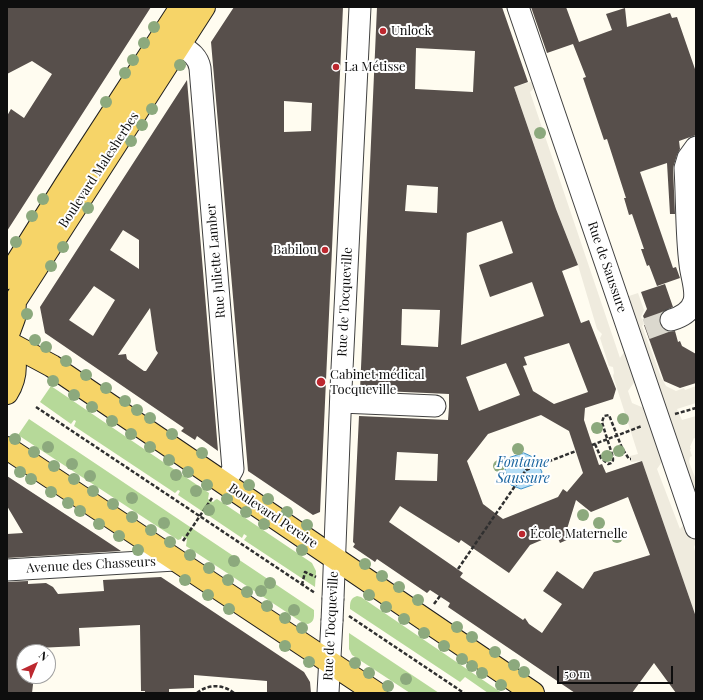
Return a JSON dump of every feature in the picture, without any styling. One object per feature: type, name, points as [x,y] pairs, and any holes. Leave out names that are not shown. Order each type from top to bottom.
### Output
[{"type":"main road","name":"Boulevard Malesherbes","points":[[7,278],[181,7]]},
{"type":"main road","name":"Boulevard Malesherbes","points":[[8,339],[14,318],[15,301],[204,7]]},
{"type":"main road","points":[[7,393],[14,377],[15,360],[8,339]]},
{"type":"main road","name":"Boulevard Pereire","points":[[8,339],[52,366],[219,491],[334,558],[533,693]]},
{"type":"main road","points":[[7,448],[179,550],[330,662],[376,693]]},
{"type":"street","name":"Rue de Tocqueville","points":[[328,693],[360,7]]},
{"type":"street","name":"Rue de Saussure","points":[[518,7],[638,331],[696,528]]},
{"type":"street","name":"Rue Juliette Lamber","points":[[180,45],[193,54],[198,60],[200,68],[234,470],[219,491]]},
{"type":"street","points":[[671,320],[685,314],[691,308],[694,301],[690,263],[685,168],[688,158],[696,147]]},
{"type":"street","points":[[341,402],[435,406]]},
{"type":"street","name":"Avenue des Chasseurs","points":[[7,570],[179,550]]},
{"type":"path","points":[[36,407],[302,584],[332,607],[464,693]]},
{"type":"path","points":[[670,416],[696,408]]},
{"type":"path","points":[[631,430],[617,435],[607,439],[594,444],[601,458],[608,464],[611,464],[613,457],[607,439],[602,422],[603,418],[607,415],[611,418],[617,435],[622,448],[629,459],[631,459]]},
{"type":"path","points":[[458,569],[526,470],[576,451]]},
{"type":"path","points":[[179,550],[219,491]]},
{"type":"path","points":[[302,584],[305,572],[316,577]]},
{"type":"path","points":[[197,693],[202,689],[212,686],[222,687],[234,693]]},
{"type":"green space","points":[[51,386],[209,493],[208,499],[213,502],[217,499],[312,563],[316,571],[315,587],[244,540],[247,536],[244,534],[242,538],[178,495],[180,491],[178,490],[175,493],[74,426],[76,421],[74,420],[71,424],[40,402]]},
{"type":"green space","points":[[29,419],[314,610],[314,618],[312,622],[308,624],[303,623],[186,546],[187,539],[182,536],[181,539],[178,540],[18,435]]},
{"type":"green space","points":[[357,596],[361,597],[502,693],[488,693],[465,677],[460,682],[350,609],[352,599]]},
{"type":"green space","points":[[349,633],[439,693],[410,693],[352,655],[349,649]]},
{"type":"shaded area","points":[[537,80],[539,84],[530,92],[620,358],[627,348],[638,377],[628,391],[632,403],[644,408],[666,456],[657,469],[680,529],[687,521],[696,542],[694,547],[696,555],[696,617],[642,461],[631,462],[630,456],[638,454],[613,376],[613,367],[609,366],[600,338],[602,334],[597,329],[578,265],[557,211],[514,87]]},
{"type":"shaded area","points":[[638,293],[644,310],[641,317],[644,324],[642,326],[661,377],[666,386],[676,391],[684,388],[685,390],[696,386],[696,403],[677,409],[682,420],[696,416],[696,439],[694,438],[690,447],[692,456],[690,457],[689,462],[696,480],[696,501],[625,302],[629,296]]},
{"type":"water","name":"Fontaine Saussure","points":[[524,453],[535,458],[542,472],[535,484],[521,489],[511,485],[505,470],[509,458]]},
{"type":"building","points":[[7,7],[151,7],[7,231],[7,116],[11,109],[24,118],[52,74],[32,61],[7,74]]},
{"type":"building","points":[[234,7],[343,7],[320,512],[313,515],[248,471],[211,42]],"holes":[[[284,101],[312,103],[311,131],[284,132]]]},
{"type":"building","points":[[377,7],[502,7],[528,82],[514,87],[556,209],[578,265],[562,271],[581,323],[589,320],[616,389],[613,399],[585,408],[584,420],[599,465],[602,464],[606,473],[642,461],[696,617],[696,693],[676,693],[654,663],[632,693],[575,693],[448,607],[450,603],[430,590],[427,593],[377,559],[375,562],[353,547],[355,544],[353,542],[359,416],[448,420],[449,407],[449,394],[360,390]],"holes":[[[416,48],[475,51],[473,92],[415,89]],[[407,185],[438,187],[437,213],[405,211]],[[502,221],[513,253],[479,265],[490,297],[532,282],[544,316],[461,345],[467,231],[467,233]],[[402,309],[440,310],[438,347],[401,345]],[[569,343],[588,392],[554,404],[533,391],[523,366],[527,365],[524,357]],[[506,363],[520,395],[479,411],[466,377]],[[541,415],[569,431],[583,473],[567,492],[563,489],[558,497],[503,519],[483,504],[467,461],[488,434]],[[397,452],[438,454],[437,481],[395,480]],[[628,497],[650,555],[594,572],[583,589],[557,571],[543,591],[562,604],[542,633],[529,624],[525,618],[523,620],[460,577],[463,573],[389,522],[400,506],[459,543],[461,540],[509,573],[530,545],[556,534],[560,543],[571,538],[567,529],[576,500],[591,512]]]},
{"type":"building","points":[[531,7],[566,7],[579,42],[612,30],[606,14],[625,8],[627,27],[670,13],[672,18],[677,17],[696,72],[696,135],[679,141],[680,149],[673,168],[675,214],[670,214],[667,163],[640,172],[673,268],[676,267],[680,278],[657,286],[649,265],[647,266],[641,249],[644,249],[632,214],[629,215],[624,198],[626,198],[607,139],[604,140],[583,78],[586,77],[573,44],[547,53]]},
{"type":"building","points":[[187,80],[218,451],[197,436],[195,440],[181,431],[184,428],[45,333],[40,307]],"holes":[[[123,230],[139,240],[139,269],[110,250]],[[94,286],[115,300],[93,336],[69,320]],[[150,308],[156,350],[158,353],[146,371],[127,359],[126,354],[118,355]]]},
{"type":"building","points":[[665,284],[673,307],[662,312],[659,318],[660,324],[663,329],[668,332],[675,331],[678,342],[680,341],[682,346],[696,354],[696,383],[680,388],[664,381],[644,325],[647,325],[643,316],[647,309],[641,292]]},
{"type":"building","points":[[7,476],[121,551],[7,558],[7,534],[23,533],[7,506]]},
{"type":"building","points":[[161,577],[304,672],[310,682],[311,693],[267,693],[267,681],[194,675],[194,688],[169,689],[169,693],[145,693],[145,691],[141,691],[140,625],[79,628],[80,646],[56,647],[56,644],[16,644],[16,684],[33,684],[32,693],[7,693],[7,582],[28,581],[28,584],[46,583],[53,587],[58,594],[104,591],[103,580]]},
{"type":"tunnel","points":[[646,329],[671,320]]},
{"type":"place","name":"Unlock","points":[[383,31]]},
{"type":"place","name":"La Métisse","points":[[336,67]]},
{"type":"place","name":"Babilou","points":[[325,250]]},
{"type":"place","name":"Cabinet médical Tocqueville","points":[[321,382]]},
{"type":"place","name":"École Maternelle","points":[[522,534]]}]
